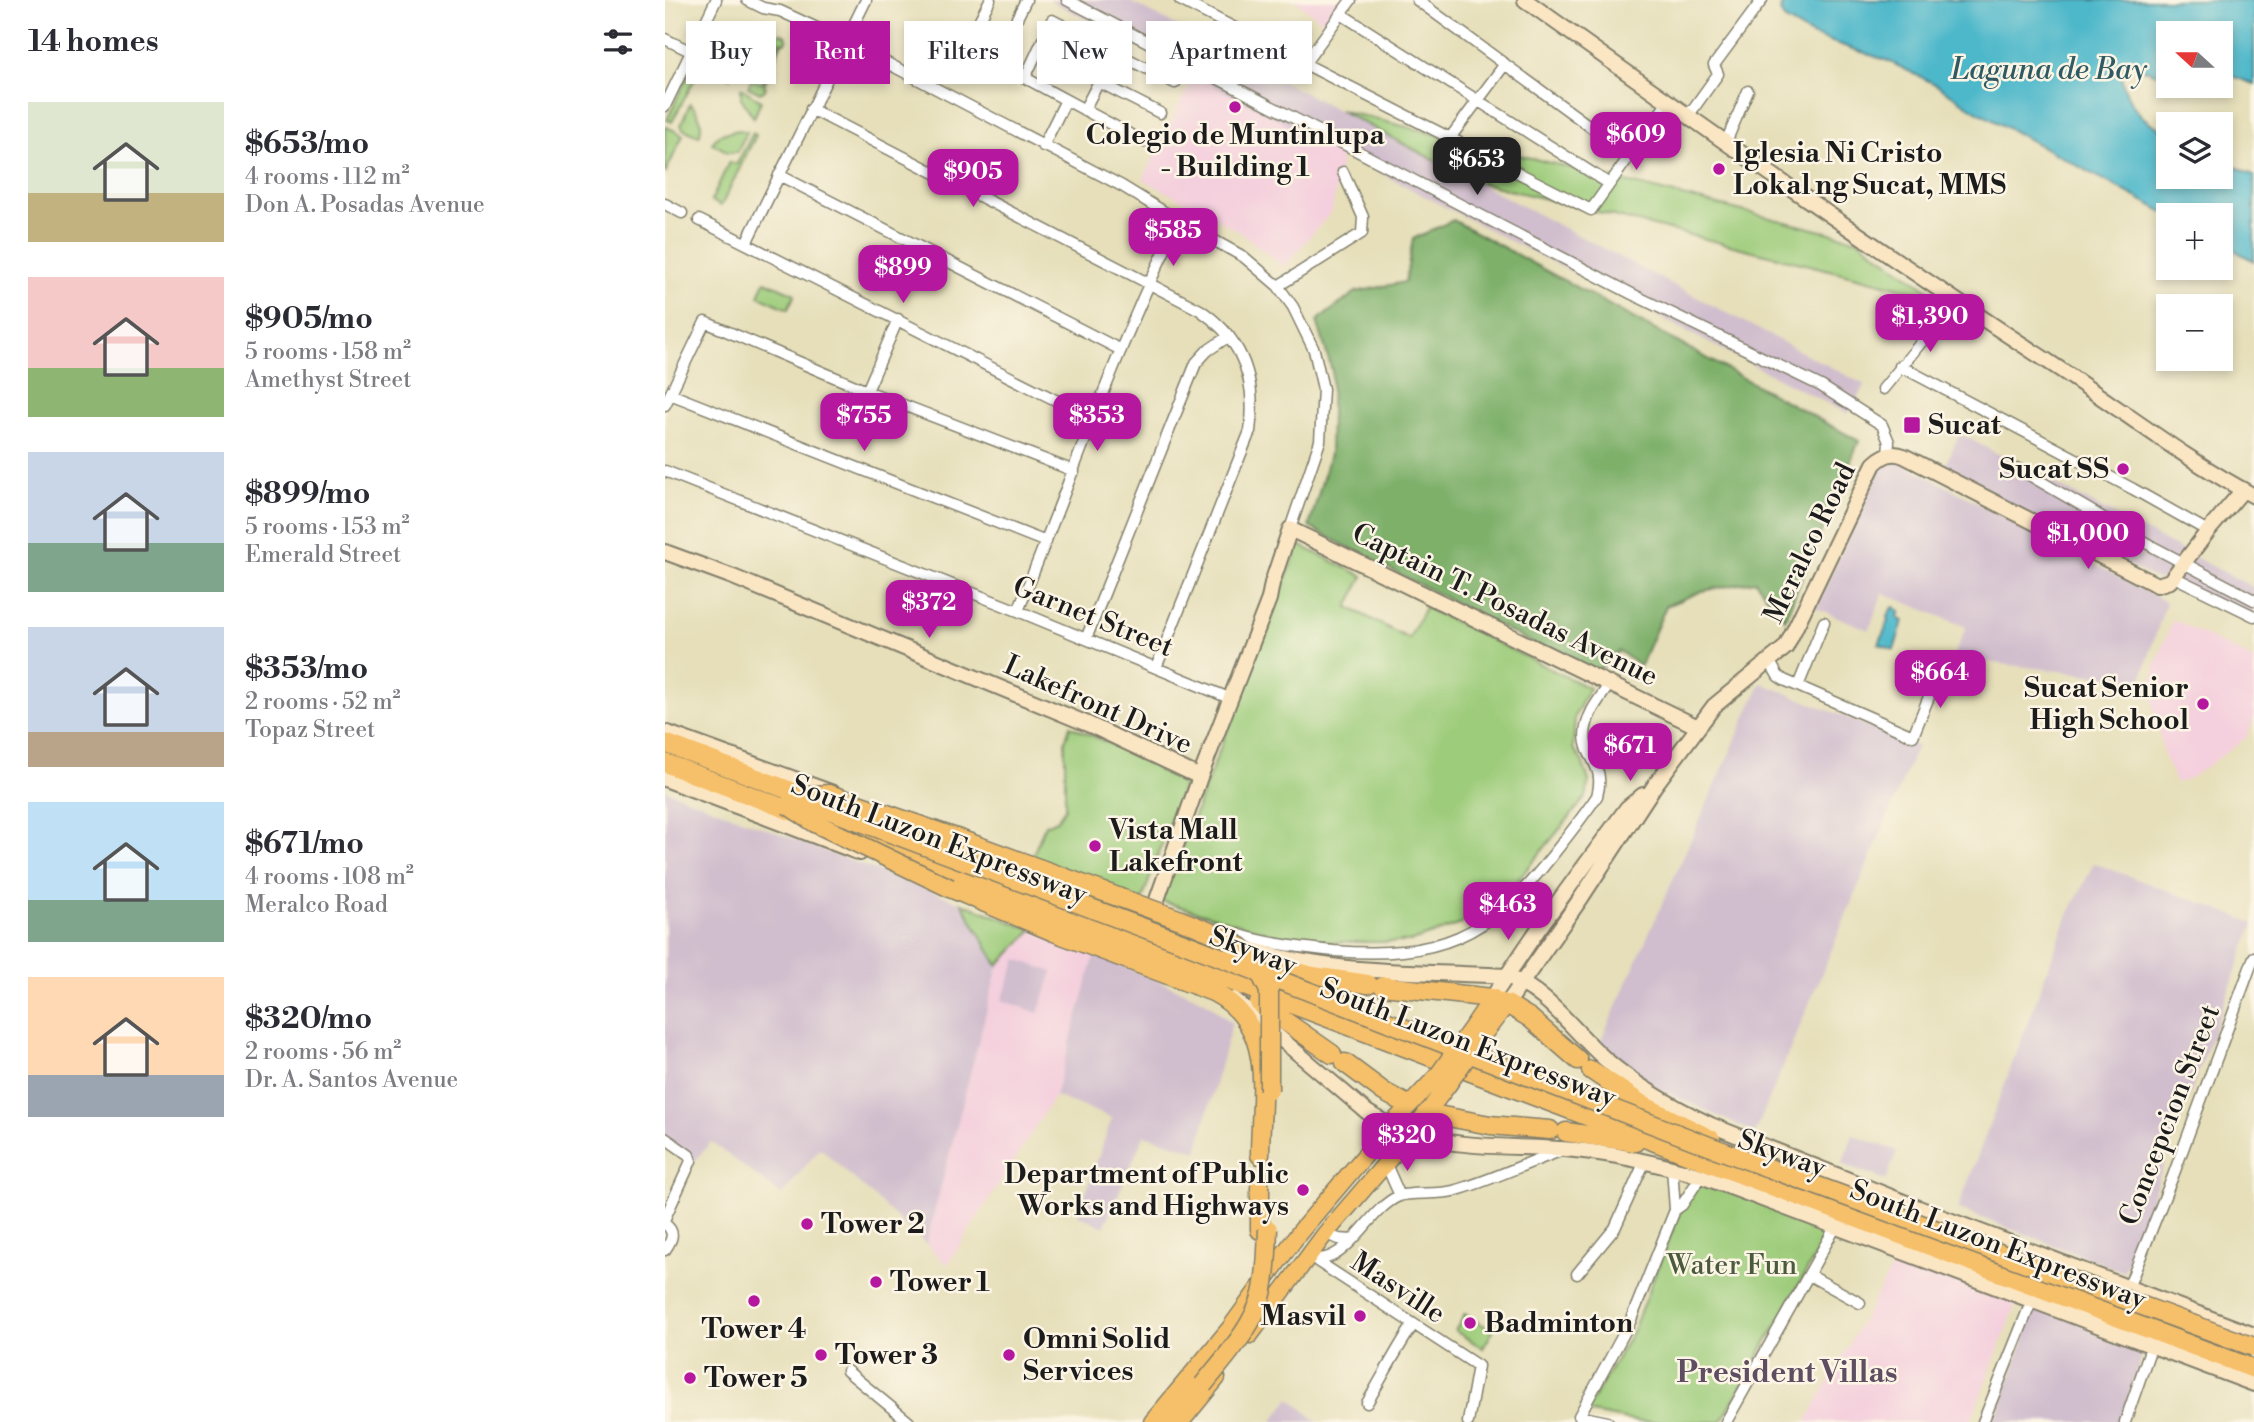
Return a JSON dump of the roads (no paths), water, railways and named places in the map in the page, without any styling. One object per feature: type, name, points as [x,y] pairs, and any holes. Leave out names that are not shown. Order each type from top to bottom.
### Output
[{"type":"highway","name":"South Luzon Expressway","points":[[665,743],[2254,1346]]},
{"type":"highway","name":"Skyway","points":[[665,749],[790,800],[1705,1154],[2254,1358]]},
{"type":"highway","name":"South Luzon Expressway","points":[[665,761],[1703,1169],[2254,1369]]},
{"type":"highway","name":"Skyway","points":[[665,761],[790,800],[1193,947],[1709,1146],[2254,1346]]},
{"type":"highway","points":[[829,794],[1181,920],[1241,947],[1250,955],[1269,991],[1265,1155],[1260,1052],[1248,1021],[1227,999],[1054,932],[908,869],[815,823],[790,800],[829,794]]},
{"type":"highway","points":[[1229,955],[1313,976],[1499,1001],[1530,1017],[1585,1065],[1643,1105],[1711,1139]]},
{"type":"highway","points":[[1178,961],[1241,992],[1384,1092],[1408,1105]]},
{"type":"highway","points":[[1427,1113],[1490,1125],[1558,1131],[1647,1144],[1703,1169]]},
{"type":"highway","points":[[1170,1422],[1248,1327],[1262,1295],[1267,1264],[1265,1187]]},
{"type":"highway","points":[[1164,1422],[1201,1383]]},
{"type":"main road","points":[[1525,0],[1955,300],[2095,392],[2175,449],[2249,493],[2208,531],[2174,577]]},
{"type":"main road","name":"Meralco Road","points":[[1499,1001],[1522,982],[1655,785],[1719,701],[1770,662],[1792,639],[1874,464],[1888,454],[1897,453],[1937,472],[2148,582],[2166,584],[2174,577]]},
{"type":"main road","points":[[1150,907],[1196,775],[1263,596],[1272,583],[1289,531]]},
{"type":"main road","name":"Captain T. Posadas Avenue","points":[[1289,531],[1697,729]]},
{"type":"main road","name":"Lakefront Drive","points":[[665,552],[1090,725],[1196,775]]},
{"type":"main road","points":[[665,732],[813,784],[1054,880],[1150,907],[1170,920],[1274,956],[1372,968],[1506,976],[1522,982],[1549,1003],[1587,1043],[1624,1075],[1682,1112],[1944,1218],[2254,1335]]},
{"type":"main road","points":[[665,779],[1207,984],[1247,1009],[1367,1112],[1390,1126],[1411,1134],[1472,1146],[1572,1149],[1672,1167],[1703,1169],[1836,1226],[2254,1384]]},
{"type":"main road","name":"Meralco Road","points":[[1499,1001],[1506,976],[1627,808],[1655,785]]},
{"type":"main road","points":[[1181,1422],[1311,1260],[1325,1234],[1427,1113],[1443,1080],[1499,1001]]},
{"type":"main road","points":[[1152,1422],[1230,1328],[1299,1233],[1370,1148],[1408,1105],[1443,1080]]},
{"type":"main road","points":[[1408,1105],[1427,1113]]},
{"type":"main road","points":[[1370,1148],[1385,1162]]},
{"type":"street","points":[[706,21],[716,0]]},
{"type":"street","points":[[747,0],[802,21]]},
{"type":"street","points":[[770,0],[780,11]]},
{"type":"street","points":[[855,21],[866,0]]},
{"type":"street","points":[[979,21],[990,0]]},
{"type":"street","points":[[1015,21],[1025,0]]},
{"type":"street","points":[[1066,0],[1632,295],[1821,386],[1882,425],[1889,442],[1888,454]]},
{"type":"street","points":[[1180,0],[1221,21]]},
{"type":"street","points":[[1201,11],[1209,0]]},
{"type":"street","points":[[1312,53],[1351,0]]},
{"type":"street","points":[[1688,116],[1718,74],[1714,65],[1762,0]]},
{"type":"street","points":[[1419,1],[1629,155]]},
{"type":"street","points":[[1341,14],[1608,183]]},
{"type":"street","points":[[665,39],[686,49]]},
{"type":"street","points":[[1037,52],[1025,78],[1144,142]]},
{"type":"street","points":[[665,106],[686,64]]},
{"type":"street","points":[[1450,138],[1505,64]]},
{"type":"street","points":[[890,65],[1122,186],[1244,257],[1278,286],[1293,307],[1314,350],[1323,389],[1321,441],[1289,531]]},
{"type":"street","points":[[1312,67],[1591,210],[1668,102]]},
{"type":"street","points":[[746,243],[824,84]]},
{"type":"street","points":[[1084,110],[1098,84]]},
{"type":"street","points":[[1103,84],[1160,113]]},
{"type":"street","points":[[1725,142],[1748,91]]},
{"type":"street","points":[[1043,146],[1066,100]]},
{"type":"street","points":[[811,109],[1200,310],[1218,322],[1229,336],[1248,368],[1252,416],[1250,431],[1156,668]]},
{"type":"street","points":[[1278,286],[1362,233],[1363,217],[1343,172]]},
{"type":"street","points":[[779,175],[1121,351]]},
{"type":"street","points":[[665,204],[682,213]]},
{"type":"street","points":[[699,220],[1093,419]]},
{"type":"street","points":[[1018,611],[1148,283],[1179,221]]},
{"type":"street","points":[[1883,389],[1955,300]]},
{"type":"street","points":[[867,391],[898,319]]},
{"type":"street","points":[[665,405],[705,322],[867,391],[1074,471]]},
{"type":"street","points":[[1086,639],[1196,363],[1206,351],[1229,336]]},
{"type":"street","points":[[1900,366],[2208,531]]},
{"type":"street","points":[[670,394],[1046,542]]},
{"type":"street","points":[[2019,469],[2185,564],[2254,600]]},
{"type":"street","name":"Garnet Street","points":[[665,471],[1018,611],[1225,697]]},
{"type":"street","points":[[2174,577],[2254,616]]},
{"type":"street","points":[[1798,686],[1824,622]]},
{"type":"street","points":[[1770,662],[1778,676],[1913,736],[1939,672]]},
{"type":"street","points":[[1150,907],[1242,936],[1298,948],[1395,953],[1421,950],[1456,938],[1490,920],[1519,896],[1597,796],[1601,779],[1585,743],[1585,729],[1590,712],[1608,686]]},
{"type":"street","name":"Concepcion Street","points":[[2128,1288],[2173,1176],[2254,957]]},
{"type":"street","points":[[665,1138],[689,1155],[691,1161],[665,1218]]},
{"type":"street","points":[[1311,1260],[1345,1249],[1377,1213],[1400,1196],[1453,1191],[1530,1161],[1572,1149]]},
{"type":"street","points":[[1577,1274],[1615,1228],[1645,1161]]},
{"type":"street","points":[[1385,1162],[1400,1196]]},
{"type":"street","points":[[1608,1422],[1579,1416],[1630,1322],[1675,1210],[1672,1167]]},
{"type":"street","points":[[1675,1210],[1682,1205],[1703,1169]]},
{"type":"street","points":[[665,1224],[673,1235],[665,1250]]},
{"type":"street","points":[[1726,1422],[1836,1226]]},
{"type":"street","points":[[1325,1234],[1339,1240],[1352,1240]]},
{"type":"street","name":"Masville","points":[[1311,1260],[1478,1366],[1468,1422]]},
{"type":"street","points":[[1809,1275],[1860,1303]]},
{"type":"street","points":[[1983,1422],[2032,1300]]},
{"type":"street","points":[[1367,1403],[1392,1363],[1394,1353],[1413,1325]]},
{"type":"street","points":[[2125,1422],[2149,1353]]},
{"type":"street","points":[[847,1371],[909,1422]]},
{"type":"water","name":"Laguna de Bay","points":[[1783,0],[2254,0],[2254,84],[2233,76],[2233,21],[2156,21],[2156,74],[2129,63],[2124,65],[2122,77],[2131,103],[2156,126],[2156,189],[2233,189],[2233,165],[2254,176],[2254,261],[2233,250],[2233,203],[2156,203],[2156,208],[1976,111],[1935,84],[1888,61],[1812,35],[1784,19],[1780,11]]},
{"type":"water","points":[[1894,607],[1900,612],[1897,618],[1903,621],[1894,650],[1879,644]]},
{"type":"tunnel","points":[[1260,1155],[1260,1187]]},
{"type":"place","name":"Colegio de Muntinlupa - Building 1","points":[[1235,107]]},
{"type":"place","name":"Iglesia Ni Cristo Lokal ng Sucat, MMS","points":[[1719,169]]},
{"type":"place","name":"Sucat","points":[[1912,425]]},
{"type":"place","name":"Sucat SS","points":[[2123,469]]},
{"type":"place","name":"Sucat Senior High School","points":[[2203,704]]},
{"type":"place","name":"Vista Mall Lakefront","points":[[1095,846]]},
{"type":"place","name":"Department of Public Works and Highways","points":[[1303,1190]]},
{"type":"place","name":"Tower 2","points":[[807,1224]]},
{"type":"place","name":"Tower 1","points":[[876,1282]]},
{"type":"place","name":"Tower 4","points":[[754,1301]]},
{"type":"place","name":"Masvil","points":[[1360,1316]]},
{"type":"place","name":"Badminton","points":[[1470,1323]]},
{"type":"place","name":"Tower 3","points":[[821,1355]]},
{"type":"place","name":"Omni Solid Services","points":[[1009,1355]]},
{"type":"place","name":"Tower 5","points":[[690,1378]]},
{"type":"district","name":"President Villas","points":[[1787,1373]]},
{"type":"park label","name":"Water Fun","points":[[1732,1265]]}]
